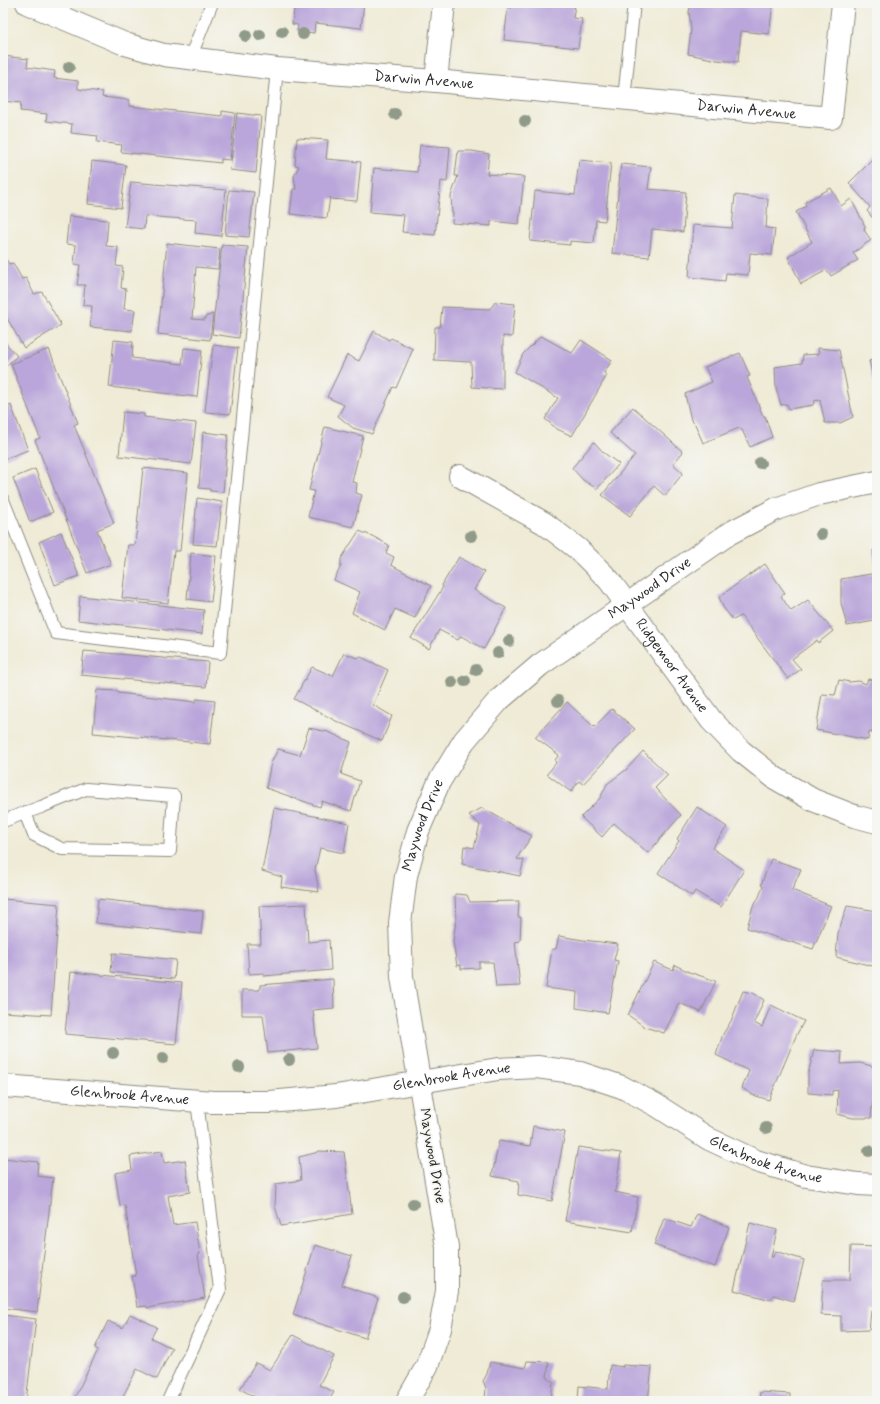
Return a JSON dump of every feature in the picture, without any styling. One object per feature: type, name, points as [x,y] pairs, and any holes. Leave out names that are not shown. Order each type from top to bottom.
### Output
[{"type":"street","name":"Darwin Avenue","points":[[27,3],[125,44],[164,55],[277,69],[831,118],[843,3]]},
{"type":"street","points":[[436,82],[444,3]]},
{"type":"street","name":"Ridgemoor Avenue","points":[[460,476],[544,522],[573,544],[609,580],[628,604],[711,720],[741,751],[775,778],[813,800],[854,816],[877,822]]},
{"type":"street","name":"Maywood Drive","points":[[407,1401],[427,1366],[440,1330],[447,1291],[447,1247],[402,978],[400,924],[406,876],[418,831],[439,782],[464,741],[499,700],[540,665],[730,533],[776,509],[819,494],[877,482]]},
{"type":"street","name":"Glenbrook Avenue","points":[[3,1086],[213,1102],[277,1102],[336,1096],[498,1069],[537,1067],[580,1073],[622,1087],[656,1105],[709,1139],[756,1161],[806,1176],[858,1184],[877,1184]]},
{"type":"lane","points":[[190,58],[212,3]]},
{"type":"lane","points":[[624,99],[634,3]]},
{"type":"lane","points":[[3,500],[56,633],[220,653],[277,69]]},
{"type":"lane","points":[[3,821],[86,789],[174,796],[170,850],[62,849],[34,835],[25,813]]},
{"type":"lane","points":[[168,1401],[220,1289],[197,1100]]},
{"type":"building","points":[[295,3],[364,3],[361,28],[315,23],[314,33],[297,31],[298,25],[292,24]]},
{"type":"building","points":[[513,3],[553,3],[575,5],[573,18],[582,19],[578,48],[504,40],[508,7],[512,8]]},
{"type":"building","points":[[691,3],[773,3],[769,34],[741,31],[738,62],[717,60],[688,54],[691,30],[689,12]]},
{"type":"building","points":[[3,56],[28,59],[27,67],[55,71],[54,78],[78,81],[78,89],[103,92],[102,97],[129,100],[129,106],[222,116],[222,111],[235,113],[230,160],[221,159],[221,163],[121,152],[122,145],[97,142],[98,136],[71,133],[72,124],[46,121],[47,114],[20,111],[21,103],[3,101]]},
{"type":"building","points":[[237,113],[261,116],[256,173],[230,170]]},
{"type":"building","points":[[297,138],[328,140],[326,159],[361,162],[357,201],[331,199],[330,197],[327,218],[290,214],[293,189],[296,189],[294,176],[299,166],[295,165]]},
{"type":"building","points":[[420,145],[450,147],[447,182],[441,181],[435,235],[402,232],[404,215],[370,212],[374,168],[417,172]]},
{"type":"building","points":[[458,151],[472,151],[489,154],[487,174],[524,177],[519,224],[491,221],[491,226],[452,223],[453,213],[451,196],[458,176],[455,176]]},
{"type":"building","points":[[877,155],[877,223],[867,211],[870,207],[849,183]]},
{"type":"building","points":[[579,160],[611,163],[605,221],[596,220],[594,243],[570,241],[570,245],[530,241],[535,191],[575,195]]},
{"type":"building","points":[[92,161],[126,165],[121,208],[88,204]]},
{"type":"building","points":[[621,164],[651,167],[648,189],[686,192],[683,232],[652,229],[649,257],[612,253]]},
{"type":"building","points":[[131,182],[226,190],[221,236],[195,233],[196,220],[145,216],[144,229],[125,227]]},
{"type":"building","points":[[831,188],[841,206],[851,199],[865,226],[864,230],[871,240],[853,253],[858,260],[831,276],[827,270],[801,284],[788,257],[812,242],[796,212],[806,206],[805,202]]},
{"type":"building","points":[[229,190],[254,192],[249,237],[225,235]]},
{"type":"building","points":[[735,195],[768,199],[766,228],[775,229],[772,255],[750,253],[748,275],[726,273],[725,281],[689,277],[693,225],[732,228]]},
{"type":"building","points":[[69,216],[108,220],[106,246],[118,247],[116,266],[123,267],[121,288],[126,289],[124,309],[135,310],[132,331],[90,327],[92,306],[83,305],[85,285],[77,285],[80,265],[74,264],[76,245],[66,244]]},
{"type":"building","points":[[167,243],[220,249],[218,269],[196,267],[192,319],[205,320],[205,317],[213,314],[210,340],[158,334]]},
{"type":"building","points":[[222,245],[248,247],[239,338],[212,334]]},
{"type":"building","points":[[3,254],[9,264],[13,263],[22,279],[26,278],[34,294],[42,292],[61,325],[24,348],[3,313]]},
{"type":"building","points":[[495,302],[515,304],[512,337],[503,336],[503,389],[472,387],[471,362],[434,360],[435,327],[440,327],[442,307],[490,309]]},
{"type":"building","points":[[374,331],[389,340],[391,338],[413,349],[396,388],[393,387],[372,434],[353,428],[338,416],[344,405],[327,397],[347,355],[359,361]]},
{"type":"building","points":[[541,336],[572,353],[581,340],[612,360],[604,373],[607,375],[572,436],[557,429],[545,419],[558,398],[515,372],[523,354]]},
{"type":"building","points":[[3,340],[17,356],[3,369]]},
{"type":"building","points":[[114,340],[133,342],[132,358],[182,364],[184,348],[202,350],[197,397],[109,387]]},
{"type":"building","points":[[213,345],[238,348],[230,414],[205,412]]},
{"type":"building","points":[[818,348],[839,350],[853,417],[840,423],[825,423],[820,400],[814,401],[813,405],[789,409],[787,404],[781,405],[776,388],[775,367],[802,363],[803,355],[819,354]]},
{"type":"building","points":[[49,349],[78,423],[74,425],[114,523],[97,530],[111,564],[87,573],[35,440],[40,438],[11,364]]},
{"type":"building","points":[[740,353],[750,376],[747,377],[763,416],[765,416],[772,437],[750,447],[742,430],[739,428],[703,443],[695,424],[691,420],[685,394],[712,382],[705,367]]},
{"type":"building","points":[[877,358],[877,387],[869,361]]},
{"type":"building","points":[[11,405],[28,450],[4,459],[3,409]]},
{"type":"building","points":[[633,407],[683,452],[673,464],[683,473],[665,496],[654,486],[630,516],[602,495],[635,455],[610,433]]},
{"type":"building","points":[[123,412],[144,414],[144,417],[196,423],[191,464],[119,456]]},
{"type":"building","points":[[325,427],[363,436],[352,482],[357,483],[356,493],[362,495],[353,527],[308,517],[314,491],[309,490]]},
{"type":"building","points":[[203,432],[228,435],[223,492],[199,488]]},
{"type":"building","points":[[594,442],[604,453],[619,464],[597,489],[583,480],[572,468]]},
{"type":"building","points":[[143,468],[188,473],[180,551],[174,551],[168,603],[122,598],[128,545],[135,545]]},
{"type":"building","points":[[35,469],[53,512],[30,522],[13,478]]},
{"type":"building","points":[[197,498],[222,502],[217,546],[193,544]]},
{"type":"building","points":[[359,531],[389,545],[386,553],[394,557],[391,565],[431,586],[415,618],[395,609],[385,630],[352,613],[360,592],[334,580],[341,566],[341,559]]},
{"type":"building","points":[[61,532],[79,576],[55,585],[39,542]]},
{"type":"building","points":[[877,549],[877,571],[876,571],[873,550]]},
{"type":"building","points":[[191,553],[216,556],[211,602],[187,599]]},
{"type":"building","points":[[459,557],[484,572],[474,590],[506,608],[484,649],[461,636],[458,640],[439,630],[429,649],[411,638],[443,587],[442,585]]},
{"type":"building","points":[[765,564],[785,593],[781,596],[791,611],[808,600],[833,631],[818,643],[817,640],[792,659],[801,669],[788,679],[741,616],[733,620],[723,607],[719,597]]},
{"type":"building","points":[[877,573],[877,625],[874,621],[847,626],[841,603],[841,579]]},
{"type":"building","points":[[80,596],[204,610],[202,634],[78,620]]},
{"type":"building","points":[[84,651],[208,662],[206,687],[81,675]]},
{"type":"building","points":[[344,653],[357,658],[361,657],[388,670],[373,705],[392,716],[382,741],[336,721],[294,699],[312,667],[333,676]]},
{"type":"building","points":[[868,679],[877,681],[877,733],[869,732],[868,740],[816,730],[822,694],[835,695],[839,680],[850,682],[859,681],[866,684]]},
{"type":"building","points":[[97,690],[118,691],[118,693],[196,702],[196,699],[215,701],[210,744],[93,733]]},
{"type":"building","points":[[567,702],[594,727],[612,709],[635,729],[583,784],[579,781],[571,792],[547,774],[556,763],[555,760],[559,755],[535,737]]},
{"type":"building","points":[[309,728],[328,732],[351,742],[341,774],[360,781],[351,811],[322,801],[320,807],[266,788],[271,763],[278,749],[300,755]]},
{"type":"building","points":[[643,751],[668,775],[655,788],[681,815],[648,853],[614,823],[602,837],[581,817],[600,798],[607,784],[627,769]]},
{"type":"building","points":[[697,807],[727,827],[712,848],[744,870],[721,907],[695,891],[692,896],[658,873],[679,841],[677,839]]},
{"type":"building","points":[[274,808],[349,823],[344,853],[320,848],[315,870],[319,892],[281,887],[282,877],[262,871]]},
{"type":"building","points":[[482,808],[532,836],[517,859],[524,860],[520,876],[462,864],[464,846],[474,848],[480,825],[469,815]]},
{"type":"building","points":[[771,859],[801,869],[792,890],[831,906],[813,949],[747,928],[753,906],[759,897],[763,886],[761,885]]},
{"type":"building","points":[[455,894],[467,895],[470,902],[519,901],[518,917],[521,917],[520,941],[515,942],[520,986],[496,987],[493,962],[479,962],[479,968],[461,969],[461,965],[457,966],[453,941],[456,921]]},
{"type":"building","points":[[3,899],[59,904],[51,1015],[3,1012]]},
{"type":"building","points":[[98,899],[203,911],[201,934],[96,923]]},
{"type":"building","points":[[306,904],[308,942],[329,940],[331,970],[264,976],[264,973],[249,974],[247,944],[261,944],[259,906]]},
{"type":"building","points":[[847,906],[877,911],[877,967],[836,957],[838,933]]},
{"type":"building","points":[[559,936],[618,944],[614,960],[618,961],[608,1013],[576,1008],[577,992],[546,988],[552,949],[556,949]]},
{"type":"building","points":[[113,953],[176,960],[174,979],[111,972]]},
{"type":"building","points":[[654,962],[673,970],[675,965],[689,972],[716,981],[701,1012],[679,1003],[664,1033],[645,1027],[628,1015]]},
{"type":"building","points":[[71,972],[182,983],[176,1044],[65,1034]]},
{"type":"building","points":[[333,979],[334,1008],[313,1010],[317,1048],[268,1053],[263,1015],[242,1015],[242,990],[260,990],[260,985]]},
{"type":"building","points":[[743,991],[753,993],[764,1000],[754,1023],[762,1027],[771,1005],[804,1021],[796,1036],[769,1100],[753,1095],[742,1088],[749,1071],[716,1055],[723,1034],[731,1021]]},
{"type":"building","points":[[814,1050],[842,1052],[841,1064],[860,1063],[876,1067],[871,1118],[853,1118],[837,1114],[838,1090],[832,1091],[832,1095],[808,1093],[808,1074]]},
{"type":"building","points":[[533,1126],[565,1132],[552,1201],[518,1195],[519,1181],[492,1176],[499,1141],[530,1146]]},
{"type":"building","points":[[578,1147],[621,1153],[615,1192],[638,1197],[632,1232],[565,1221]]},
{"type":"building","points":[[162,1151],[164,1163],[185,1160],[190,1192],[168,1196],[173,1225],[195,1222],[200,1254],[198,1255],[205,1298],[147,1308],[147,1306],[137,1307],[132,1276],[136,1276],[125,1205],[120,1206],[115,1173],[132,1170],[130,1156]]},
{"type":"building","points":[[319,1151],[344,1152],[352,1214],[281,1226],[275,1206],[276,1184],[301,1180],[299,1157]]},
{"type":"building","points":[[3,1158],[38,1162],[37,1176],[53,1178],[37,1312],[3,1308]]},
{"type":"building","points":[[697,1214],[729,1227],[715,1267],[654,1245],[664,1218],[691,1227]]},
{"type":"building","points":[[750,1223],[777,1230],[771,1257],[773,1257],[775,1251],[804,1260],[794,1301],[773,1295],[771,1300],[734,1290]]},
{"type":"building","points":[[315,1245],[352,1256],[342,1285],[378,1298],[365,1338],[293,1315]]},
{"type":"building","points":[[851,1246],[877,1247],[877,1311],[871,1311],[869,1330],[841,1331],[841,1316],[821,1315],[823,1280],[850,1280]]},
{"type":"building","points":[[130,1314],[157,1327],[151,1338],[172,1348],[157,1379],[137,1369],[123,1396],[134,1401],[73,1401],[98,1350],[95,1348],[108,1321],[123,1328]]},
{"type":"building","points":[[3,1315],[36,1319],[26,1401],[3,1401]]},
{"type":"building","points":[[293,1335],[334,1356],[319,1385],[334,1392],[329,1401],[263,1401],[240,1389],[256,1363],[270,1370]]},
{"type":"building","points":[[527,1361],[549,1362],[547,1377],[549,1380],[553,1381],[551,1401],[504,1401],[485,1399],[486,1388],[483,1381],[487,1374],[490,1362],[525,1368]]},
{"type":"building","points":[[610,1365],[623,1367],[623,1365],[652,1367],[648,1401],[578,1401],[579,1386],[608,1389]]},
{"type":"building","points":[[760,1392],[790,1394],[790,1401],[759,1401]]}]
